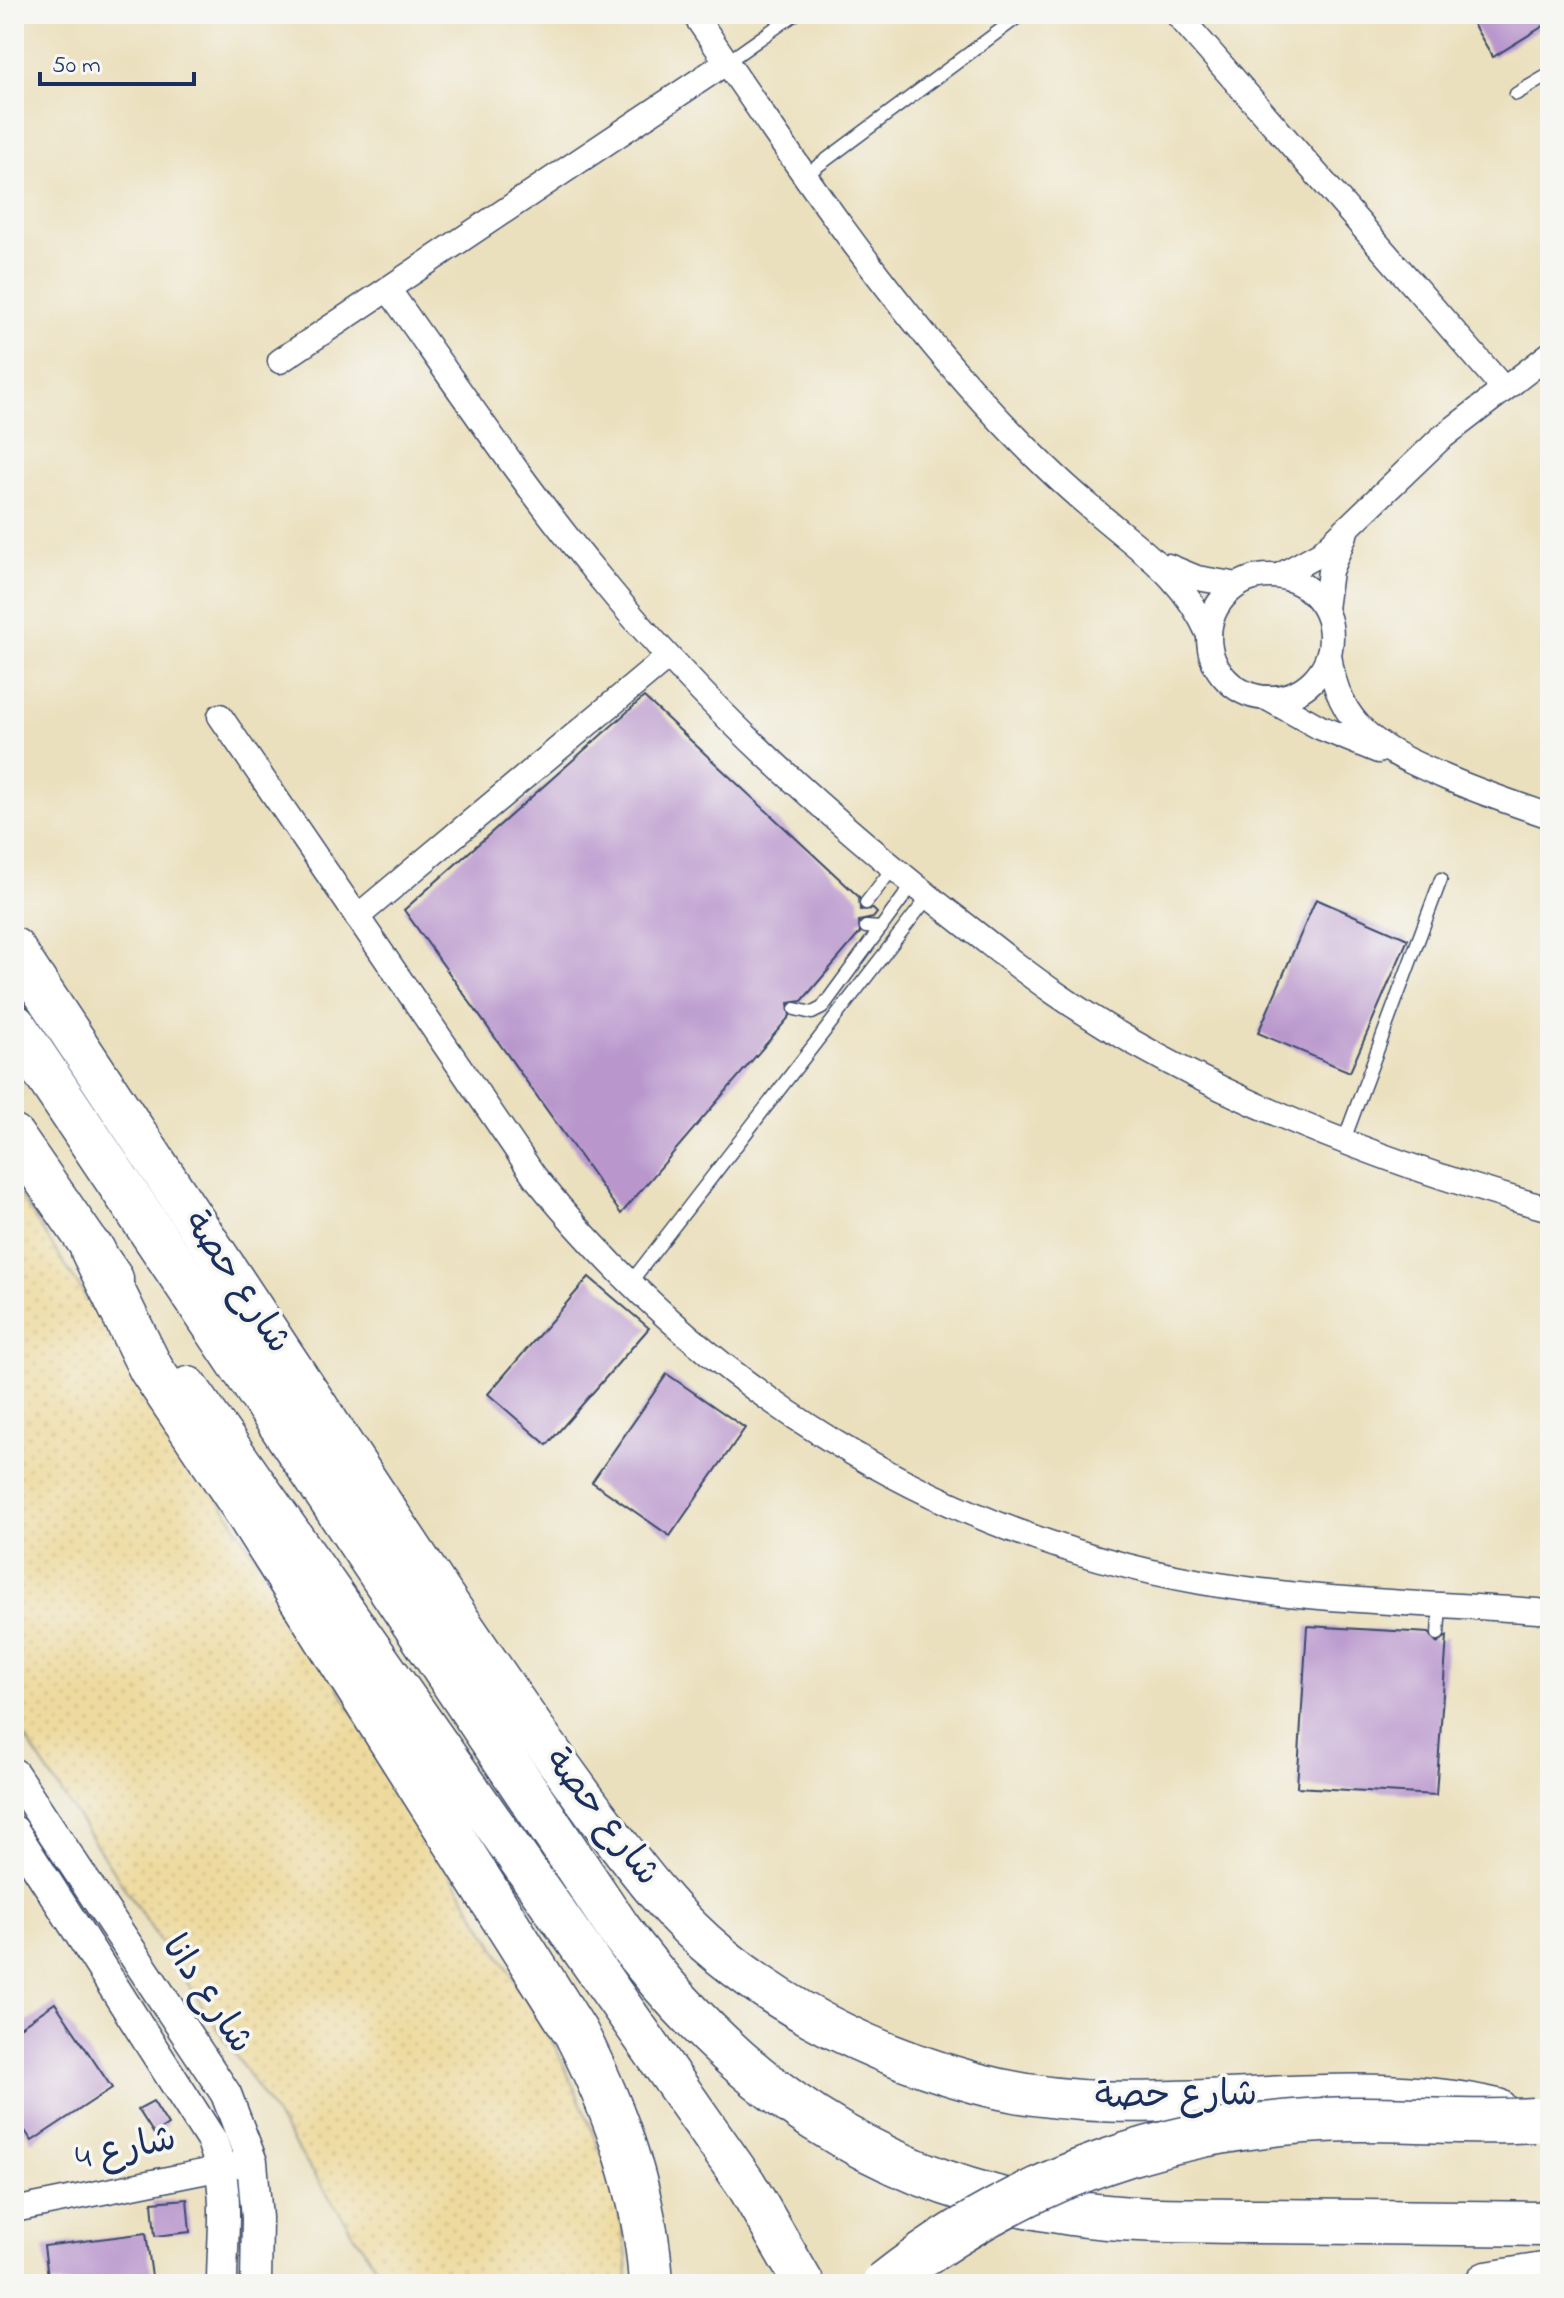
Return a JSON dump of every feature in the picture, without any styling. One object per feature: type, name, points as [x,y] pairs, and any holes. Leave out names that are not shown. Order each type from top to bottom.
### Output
[{"type":"highway","points":[[14,1026],[618,1928],[657,1980],[700,2028],[748,2072],[800,2111],[857,2144],[925,2175],[997,2198],[1072,2213],[1147,2220],[1550,2224]]},
{"type":"highway","points":[[93,1251],[151,1369],[243,1506],[576,2033],[599,2077],[632,2172],[644,2221],[651,2284]]},
{"type":"highway","points":[[884,2284],[967,2224],[1027,2192],[1089,2165],[1151,2148],[1286,2122],[1353,2119],[1542,2122]]},
{"type":"highway","points":[[1487,2284],[1550,2274]]},
{"type":"main road","name":"شارع حصة","points":[[14,948],[523,1716],[629,1859],[683,1921],[760,1985],[844,2036],[985,2085],[1071,2099],[1378,2093],[1450,2099],[1542,2122]]},
{"type":"main road","points":[[14,1136],[746,2184],[784,2244],[804,2284]]},
{"type":"street","points":[[694,14],[803,177],[904,310],[984,403],[1065,485],[1158,561],[1183,588],[1209,635],[1214,662],[1230,683],[1241,691],[1267,698],[1333,733],[1550,816]]},
{"type":"street","points":[[1177,14],[1504,389]]},
{"type":"street","points":[[280,361],[727,62]]},
{"type":"street","points":[[388,289],[561,529],[668,657],[785,775],[893,868],[1056,994],[1209,1080],[1344,1140],[1459,1182],[1550,1209]]},
{"type":"street","points":[[1209,635],[1217,607],[1238,585],[1251,579],[1279,576],[1321,553],[1440,439],[1550,354]]},
{"type":"street","points":[[1267,698],[1302,689],[1320,673],[1329,654],[1332,637],[1325,609],[1336,553],[1354,520]]},
{"type":"street","points":[[1158,561],[1197,578],[1238,585]]},
{"type":"street","points":[[1279,576],[1306,587],[1325,609]]},
{"type":"street","points":[[1329,654],[1332,673],[1346,709],[1370,738],[1403,759]]},
{"type":"street","points":[[357,917],[668,657]]},
{"type":"street","points":[[220,716],[535,1177],[629,1284],[719,1364],[806,1426],[899,1480],[996,1523],[1097,1557],[1201,1582],[1255,1590],[1550,1612]]},
{"type":"street","name":"شارع دانا","points":[[14,1774],[226,2094],[252,2162],[257,2218],[256,2284]]},
{"type":"street","name":"شارع دانا","points":[[14,1831],[196,2113],[222,2167],[226,2216],[222,2284]]},
{"type":"street","name":"شارع 4","points":[[14,2210],[252,2162]]},
{"type":"lane","points":[[727,62],[795,14]]},
{"type":"lane","points":[[803,177],[1022,14]]},
{"type":"lane","points":[[1516,94],[1550,74]]},
{"type":"lane","points":[[866,903],[893,868]]},
{"type":"lane","points":[[1344,1140],[1441,879]]},
{"type":"lane","points":[[795,1009],[812,1013],[822,1008],[881,928],[921,890]]},
{"type":"lane","points":[[629,1284],[921,890]]},
{"type":"lane","points":[[866,927],[881,928]]},
{"type":"lane","points":[[1438,1634],[1440,1604]]},
{"type":"sand","points":[[14,1187],[291,1610],[557,2050],[594,2134],[614,2193],[622,2223],[628,2284],[387,2284],[14,1721]]},
{"type":"building","points":[[1467,14],[1550,14],[1550,22],[1493,57]]},
{"type":"building","points":[[644,697],[859,897],[860,910],[873,909],[877,913],[873,918],[859,921],[860,933],[802,1001],[788,1003],[790,1016],[621,1214],[404,910]]},
{"type":"building","points":[[1316,899],[1408,939],[1350,1072],[1258,1033]]},
{"type":"building","points":[[589,1277],[649,1328],[547,1445],[488,1394]]},
{"type":"building","points":[[667,1374],[745,1428],[670,1536],[592,1482]]},
{"type":"building","points":[[1307,1626],[1429,1633],[1437,1643],[1447,1636],[1436,1795],[1297,1787]]},
{"type":"building","points":[[55,2003],[112,2088],[32,2141],[14,2115],[14,2031]]},
{"type":"building","points":[[153,2101],[168,2125],[154,2134],[138,2109]]},
{"type":"building","points":[[187,2199],[190,2232],[155,2236],[152,2202]]},
{"type":"building","points":[[146,2233],[153,2284],[49,2284],[44,2246]]}]
